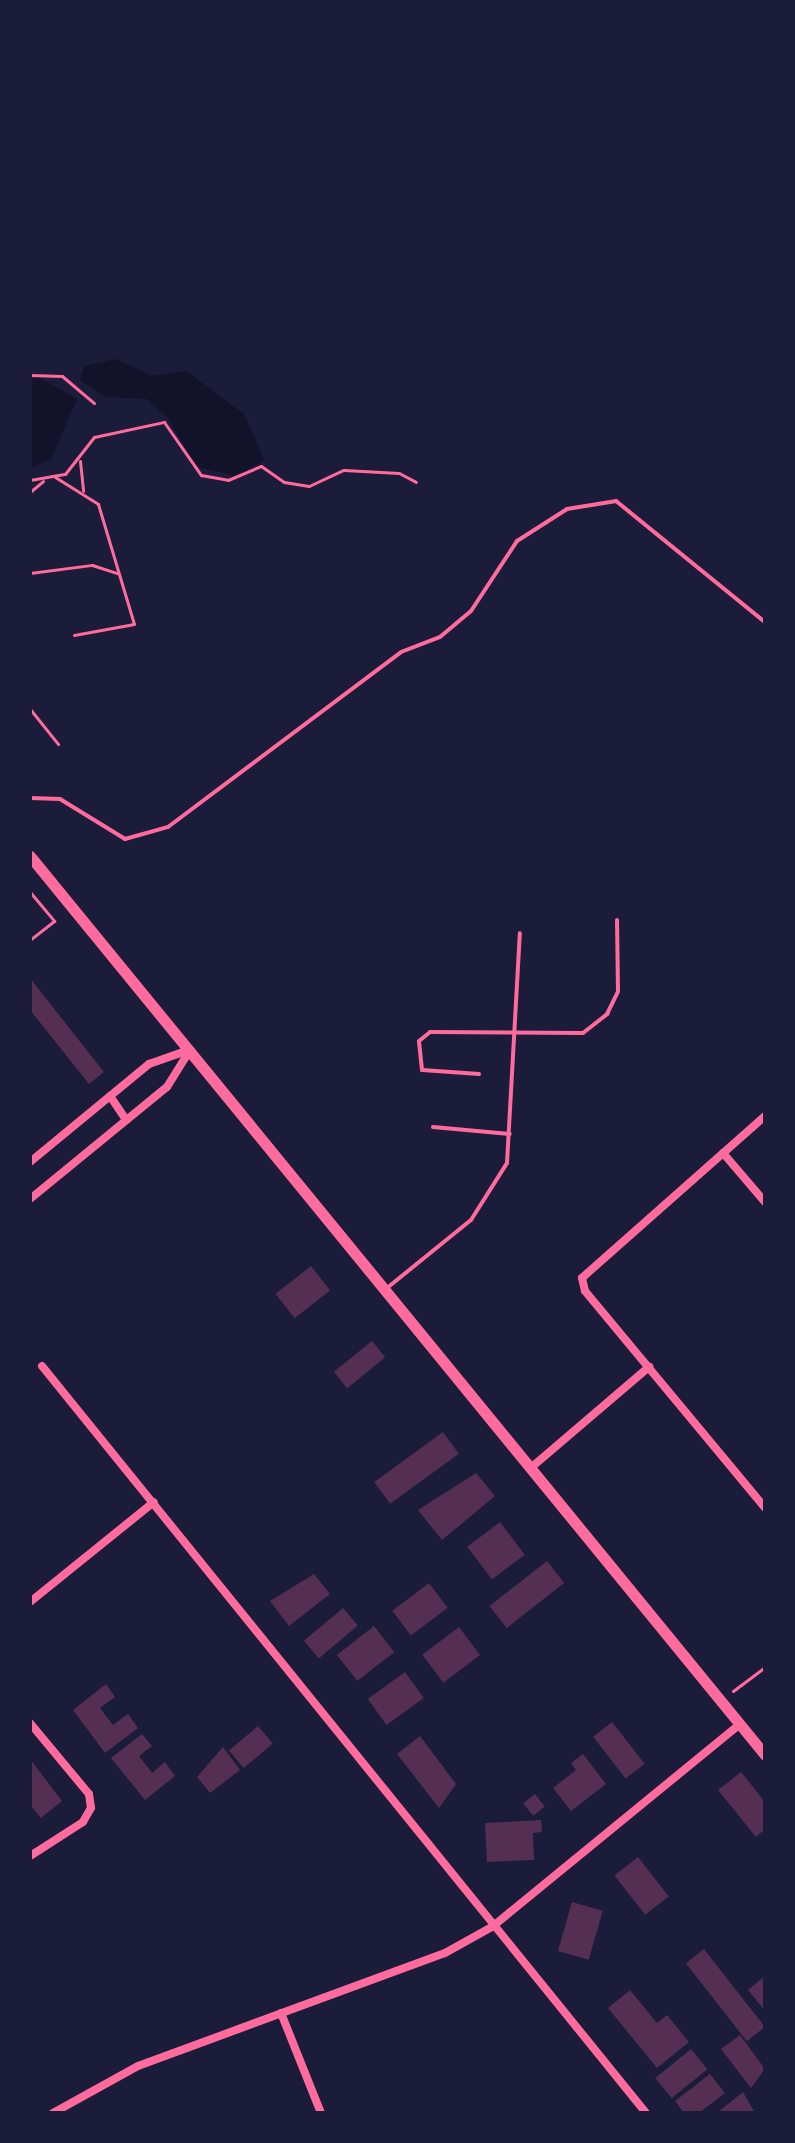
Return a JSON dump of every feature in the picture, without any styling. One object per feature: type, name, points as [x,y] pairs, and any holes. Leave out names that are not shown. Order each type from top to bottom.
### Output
[{"type":"street","points":[[30,856],[533,1466],[765,1755]]},
{"type":"street","points":[[30,1162],[149,1064],[190,1050]]},
{"type":"street","points":[[30,1199],[167,1087],[190,1050]]},
{"type":"street","points":[[110,1096],[126,1120]]},
{"type":"street","points":[[765,1116],[582,1278],[649,1367],[765,1508]]},
{"type":"street","points":[[723,1153],[765,1202]]},
{"type":"street","points":[[42,1366],[492,1927],[646,2113]]},
{"type":"street","points":[[533,1466],[649,1367]]},
{"type":"street","points":[[30,1602],[154,1502]]},
{"type":"street","points":[[30,1723],[89,1794],[91,1808],[83,1822],[30,1856]]},
{"type":"street","points":[[53,2113],[138,2066],[445,1953],[492,1927],[740,1724]]},
{"type":"street","points":[[281,2013],[321,2113]]},
{"type":"lane","points":[[30,798],[60,799],[125,839],[168,827],[401,652],[440,637],[471,611],[517,541],[567,509],[616,501],[765,622]]},
{"type":"lane","points":[[479,1074],[422,1070],[419,1041],[430,1032],[570,1037],[607,1014],[619,980],[617,920]]},
{"type":"lane","points":[[387,1288],[471,1220],[507,1163],[520,933]]},
{"type":"lane","points":[[433,1127],[510,1134]]},
{"type":"path","points":[[30,375],[62,376],[94,403]]},
{"type":"path","points":[[30,480],[55,477],[80,461],[94,437],[164,422],[201,475],[228,480],[261,466],[284,482],[309,486],[344,470],[399,473],[416,482]]},
{"type":"path","points":[[80,461],[83,491]]},
{"type":"path","points":[[55,477],[83,491],[98,504],[134,624],[74,635]]},
{"type":"path","points":[[30,492],[44,480]]},
{"type":"path","points":[[30,573],[92,565],[119,574]]},
{"type":"path","points":[[30,709],[58,744]]},
{"type":"path","points":[[30,892],[54,921],[30,940]]},
{"type":"path","points":[[721,1700],[765,1667]]},
{"type":"shaded area","points":[[116,359],[152,376],[186,371],[245,415],[264,460],[237,476],[197,467],[167,417],[147,399],[106,397],[80,380],[84,366]]},
{"type":"shaded area","points":[[38,377],[77,399],[51,459],[30,469],[30,380]]},
{"type":"building","points":[[30,978],[104,1072],[89,1084],[30,1010]]},
{"type":"building","points":[[311,1266],[330,1290],[295,1318],[276,1294]]},
{"type":"building","points":[[372,1341],[385,1357],[347,1388],[334,1372]]},
{"type":"building","points":[[443,1432],[459,1454],[390,1504],[374,1482]]},
{"type":"building","points":[[476,1473],[495,1496],[442,1540],[418,1510]]},
{"type":"building","points":[[500,1522],[525,1555],[492,1579],[467,1547]]},
{"type":"building","points":[[547,1561],[564,1583],[507,1628],[489,1606]]},
{"type":"building","points":[[314,1574],[330,1594],[289,1626],[270,1601]]},
{"type":"building","points":[[429,1583],[448,1608],[411,1635],[392,1611]]},
{"type":"building","points":[[343,1608],[358,1626],[319,1658],[304,1641]]},
{"type":"building","points":[[374,1626],[394,1652],[357,1681],[337,1655]]},
{"type":"building","points":[[459,1627],[480,1655],[443,1683],[422,1655]]},
{"type":"building","points":[[405,1672],[424,1698],[387,1725],[368,1699]]},
{"type":"building","points":[[106,1684],[115,1697],[100,1708],[113,1725],[128,1714],[138,1728],[105,1753],[73,1710]]},
{"type":"building","points":[[612,1722],[645,1764],[626,1779],[593,1737]]},
{"type":"building","points":[[258,1726],[273,1744],[244,1768],[229,1750]]},
{"type":"building","points":[[142,1734],[152,1746],[139,1756],[152,1773],[165,1762],[175,1776],[145,1800],[111,1758]]},
{"type":"building","points":[[420,1736],[456,1784],[439,1808],[397,1754]]},
{"type":"building","points":[[223,1747],[240,1770],[210,1793],[197,1777]]},
{"type":"building","points":[[583,1754],[606,1784],[571,1811],[553,1788],[576,1770],[571,1763]]},
{"type":"building","points":[[30,1759],[62,1801],[41,1818],[30,1805]]},
{"type":"building","points":[[741,1772],[765,1802],[765,1829],[756,1837],[718,1790]]},
{"type":"building","points":[[535,1794],[545,1807],[533,1816],[523,1803]]},
{"type":"building","points":[[541,1820],[542,1832],[533,1833],[534,1860],[487,1862],[485,1823]]},
{"type":"building","points":[[638,1857],[669,1896],[645,1915],[614,1875]]},
{"type":"building","points":[[572,1902],[603,1911],[589,1960],[558,1951]]},
{"type":"building","points":[[704,1949],[765,2027],[747,2041],[686,1963]]},
{"type":"building","points":[[765,1976],[765,2011],[748,1990]]},
{"type":"building","points":[[630,1990],[657,2023],[667,2015],[689,2042],[657,2068],[608,2008]]},
{"type":"building","points":[[740,2035],[765,2069],[751,2088],[721,2049]]},
{"type":"building","points":[[691,2049],[707,2069],[672,2098],[655,2078]]},
{"type":"building","points":[[710,2074],[725,2093],[699,2113],[684,2113],[675,2101]]},
{"type":"building","points":[[743,2092],[755,2113],[706,2113],[718,2112]]}]
